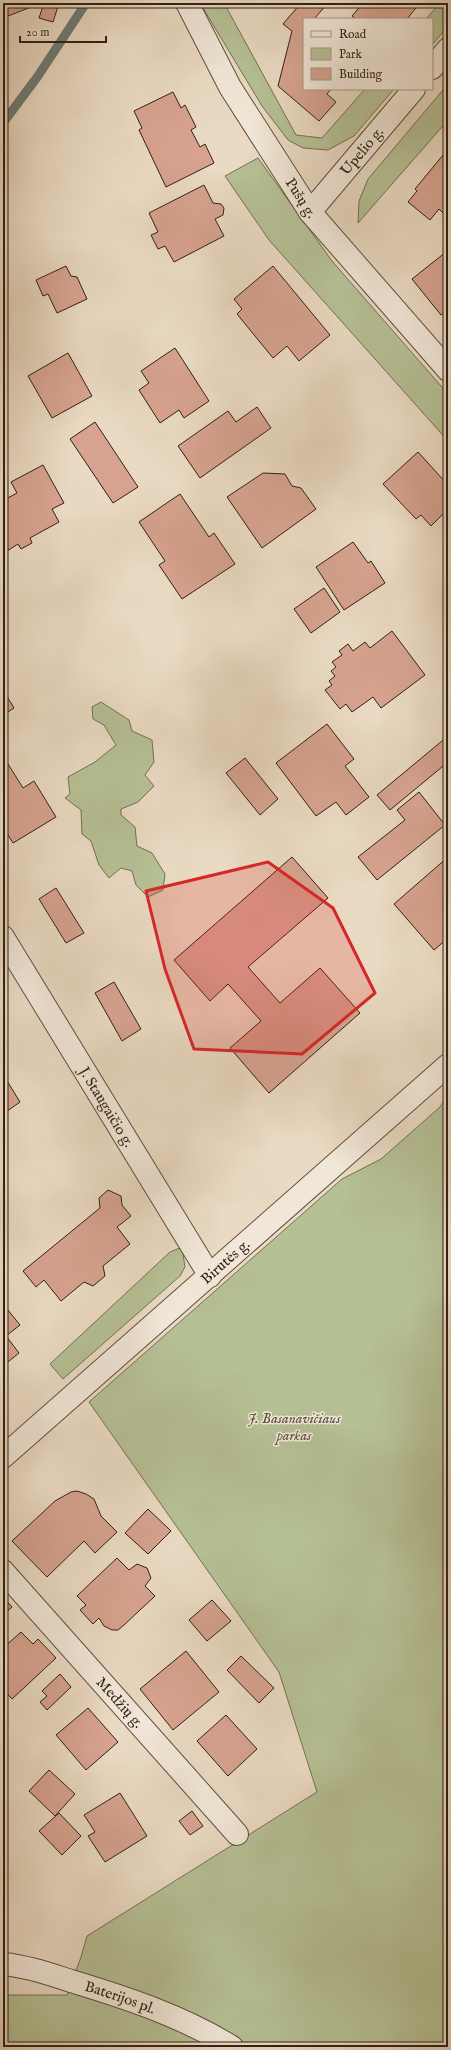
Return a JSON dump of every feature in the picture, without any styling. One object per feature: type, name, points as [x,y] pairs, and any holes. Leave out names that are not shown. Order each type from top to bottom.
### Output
[{"type":"street","name":"Pušų g.","points":[[187,3],[230,87],[310,212],[448,370]]},
{"type":"street","points":[[433,67],[448,49]]},
{"type":"street","name":"Upelio g.","points":[[310,212],[413,90]]},
{"type":"street","name":"J. Staugaičio g.","points":[[3,937],[210,1276]]},
{"type":"street","name":"Birutės g.","points":[[3,1457],[448,1065]]},
{"type":"street","name":"Medžių g.","points":[[3,1571],[237,1834]]},
{"type":"street","name":"Baterijos pl.","points":[[3,1964],[31,1969],[130,1998],[182,2020],[232,2047]]},
{"type":"highlighted area","points":[[268,862],[333,908],[375,993],[302,1054],[194,1049],[165,969],[146,891]]},
{"type":"green space","points":[[200,3],[224,3],[296,135],[322,138],[364,90],[393,90],[354,136],[328,150],[303,148],[288,140],[262,106]]},
{"type":"green space","points":[[440,3],[448,3],[448,26],[433,44],[433,18],[427,18]]},
{"type":"green space","points":[[448,84],[448,120],[358,223],[359,201],[368,179]]},
{"type":"green space","points":[[258,158],[332,261],[448,394],[448,441],[269,240],[225,176]]},
{"type":"green space","points":[[101,702],[129,720],[132,731],[152,740],[154,762],[145,775],[154,786],[138,802],[121,809],[121,815],[135,827],[137,846],[152,853],[165,874],[163,890],[148,897],[136,885],[132,871],[121,868],[109,878],[99,865],[91,841],[82,834],[81,810],[65,798],[70,794],[68,777],[95,762],[116,745],[104,725],[93,719],[92,707]]},
{"type":"green space","name":"J. Basanavičiaus parkas","points":[[448,1095],[448,2047],[3,2047],[3,1995],[67,1995],[87,1936],[317,1792],[279,1672],[89,1402],[342,1179],[381,1159],[440,1107]]},
{"type":"green space","points":[[182,1247],[185,1267],[180,1276],[63,1379],[50,1364],[170,1252]]},
{"type":"building","points":[[3,3],[29,3],[31,7],[3,18]]},
{"type":"building","points":[[44,3],[59,3],[53,22],[39,18]]},
{"type":"building","points":[[301,3],[328,3],[315,18],[303,18],[303,90],[330,90],[327,94],[336,102],[319,121],[278,86],[292,31],[283,24]]},
{"type":"building","points":[[363,3],[420,3],[408,18],[355,18],[352,16]]},
{"type":"building","points":[[173,92],[181,108],[185,105],[196,127],[191,130],[200,147],[205,144],[214,163],[166,187],[139,130],[142,128],[134,111]]},
{"type":"building","points":[[448,149],[448,206],[443,213],[439,209],[430,220],[408,202],[417,191],[415,189]]},
{"type":"building","points":[[204,185],[213,203],[221,204],[224,208],[223,215],[215,219],[224,236],[174,262],[165,246],[158,249],[151,235],[158,232],[149,213]]},
{"type":"building","points":[[446,252],[448,254],[448,309],[441,315],[412,279]]},
{"type":"building","points":[[66,266],[71,276],[77,277],[87,299],[57,313],[48,294],[43,296],[36,280]]},
{"type":"building","points":[[273,266],[330,335],[299,361],[287,346],[273,358],[237,314],[242,309],[234,299]]},
{"type":"building","points":[[175,348],[209,401],[184,418],[179,410],[160,423],[139,390],[149,383],[141,371]]},
{"type":"building","points":[[68,353],[92,396],[52,418],[28,376]]},
{"type":"building","points":[[257,407],[271,428],[200,478],[178,446],[228,411],[236,422]]},
{"type":"building","points":[[95,422],[138,487],[113,503],[70,439]]},
{"type":"building","points":[[418,452],[448,485],[448,509],[431,526],[421,515],[416,519],[383,484]]},
{"type":"building","points":[[43,465],[64,503],[52,509],[59,522],[30,538],[32,543],[21,549],[18,544],[7,551],[3,543],[3,498],[4,500],[17,493],[11,482]]},
{"type":"building","points":[[263,473],[285,474],[292,486],[301,488],[316,509],[262,548],[227,497]]},
{"type":"building","points":[[180,494],[209,537],[214,533],[235,564],[182,599],[159,565],[165,561],[139,522]]},
{"type":"building","points":[[353,542],[368,563],[371,561],[385,583],[344,610],[316,567]]},
{"type":"building","points":[[324,588],[340,612],[311,633],[294,609]]},
{"type":"building","points":[[392,631],[425,675],[381,708],[373,697],[352,712],[346,704],[340,709],[325,690],[332,685],[329,681],[335,676],[331,671],[336,667],[332,662],[342,655],[339,651],[348,644],[353,651],[365,642],[370,648]]},
{"type":"building","points":[[3,690],[14,708],[3,715]]},
{"type":"building","points":[[327,724],[354,759],[345,766],[369,797],[346,815],[336,802],[316,816],[276,763]]},
{"type":"building","points":[[448,736],[448,762],[390,810],[377,795]]},
{"type":"building","points":[[3,756],[23,788],[34,781],[56,817],[13,843],[3,827]]},
{"type":"building","points":[[245,758],[278,799],[260,815],[226,773]]},
{"type":"building","points":[[419,792],[445,825],[377,880],[358,857],[405,820],[397,810]]},
{"type":"building","points":[[292,857],[328,898],[248,967],[280,1003],[320,968],[360,1013],[269,1093],[230,1048],[261,1021],[228,984],[210,1001],[174,960]]},
{"type":"building","points":[[448,857],[448,938],[434,950],[394,904]]},
{"type":"building","points":[[56,888],[84,933],[66,943],[39,899]]},
{"type":"building","points":[[114,982],[141,1029],[122,1041],[95,993]]},
{"type":"building","points":[[4,1076],[20,1102],[3,1114],[3,1077]]},
{"type":"building","points":[[108,1190],[121,1196],[122,1205],[131,1216],[117,1227],[130,1244],[103,1266],[105,1276],[93,1286],[84,1282],[61,1301],[44,1280],[36,1287],[23,1271],[100,1208],[99,1198]]},
{"type":"building","points":[[3,1304],[20,1325],[6,1336],[19,1353],[3,1366]]},
{"type":"building","points":[[77,1491],[94,1499],[101,1516],[117,1532],[95,1553],[84,1541],[47,1577],[12,1541],[55,1501],[71,1492]]},
{"type":"building","points":[[148,1509],[171,1531],[148,1554],[125,1533]]},
{"type":"building","points":[[117,1558],[129,1570],[137,1564],[147,1568],[151,1578],[145,1586],[155,1596],[118,1630],[112,1630],[104,1626],[99,1618],[93,1624],[80,1610],[86,1605],[77,1596]]},
{"type":"building","points":[[3,1597],[12,1607],[3,1615]]},
{"type":"building","points":[[212,1600],[231,1621],[207,1641],[189,1620]]},
{"type":"building","points":[[21,1632],[33,1644],[38,1639],[56,1658],[12,1699],[3,1689],[3,1648]]},
{"type":"building","points":[[186,1651],[219,1692],[173,1730],[140,1689]]},
{"type":"building","points":[[241,1656],[274,1688],[259,1703],[227,1670]]},
{"type":"building","points":[[60,1674],[71,1687],[47,1710],[40,1702],[47,1696],[42,1691]]},
{"type":"building","points":[[88,1708],[118,1742],[86,1770],[56,1735]]},
{"type":"building","points":[[226,1715],[257,1749],[228,1776],[197,1741]]},
{"type":"building","points":[[49,1770],[75,1794],[55,1816],[29,1791]]},
{"type":"building","points":[[120,1793],[147,1836],[105,1862],[88,1836],[95,1832],[84,1815]]},
{"type":"building","points":[[192,1811],[203,1826],[190,1835],[179,1821]]},
{"type":"building","points":[[59,1813],[81,1836],[62,1855],[39,1831]]},
{"type":"waterway","points":[[3,123],[38,76],[86,3]]}]
